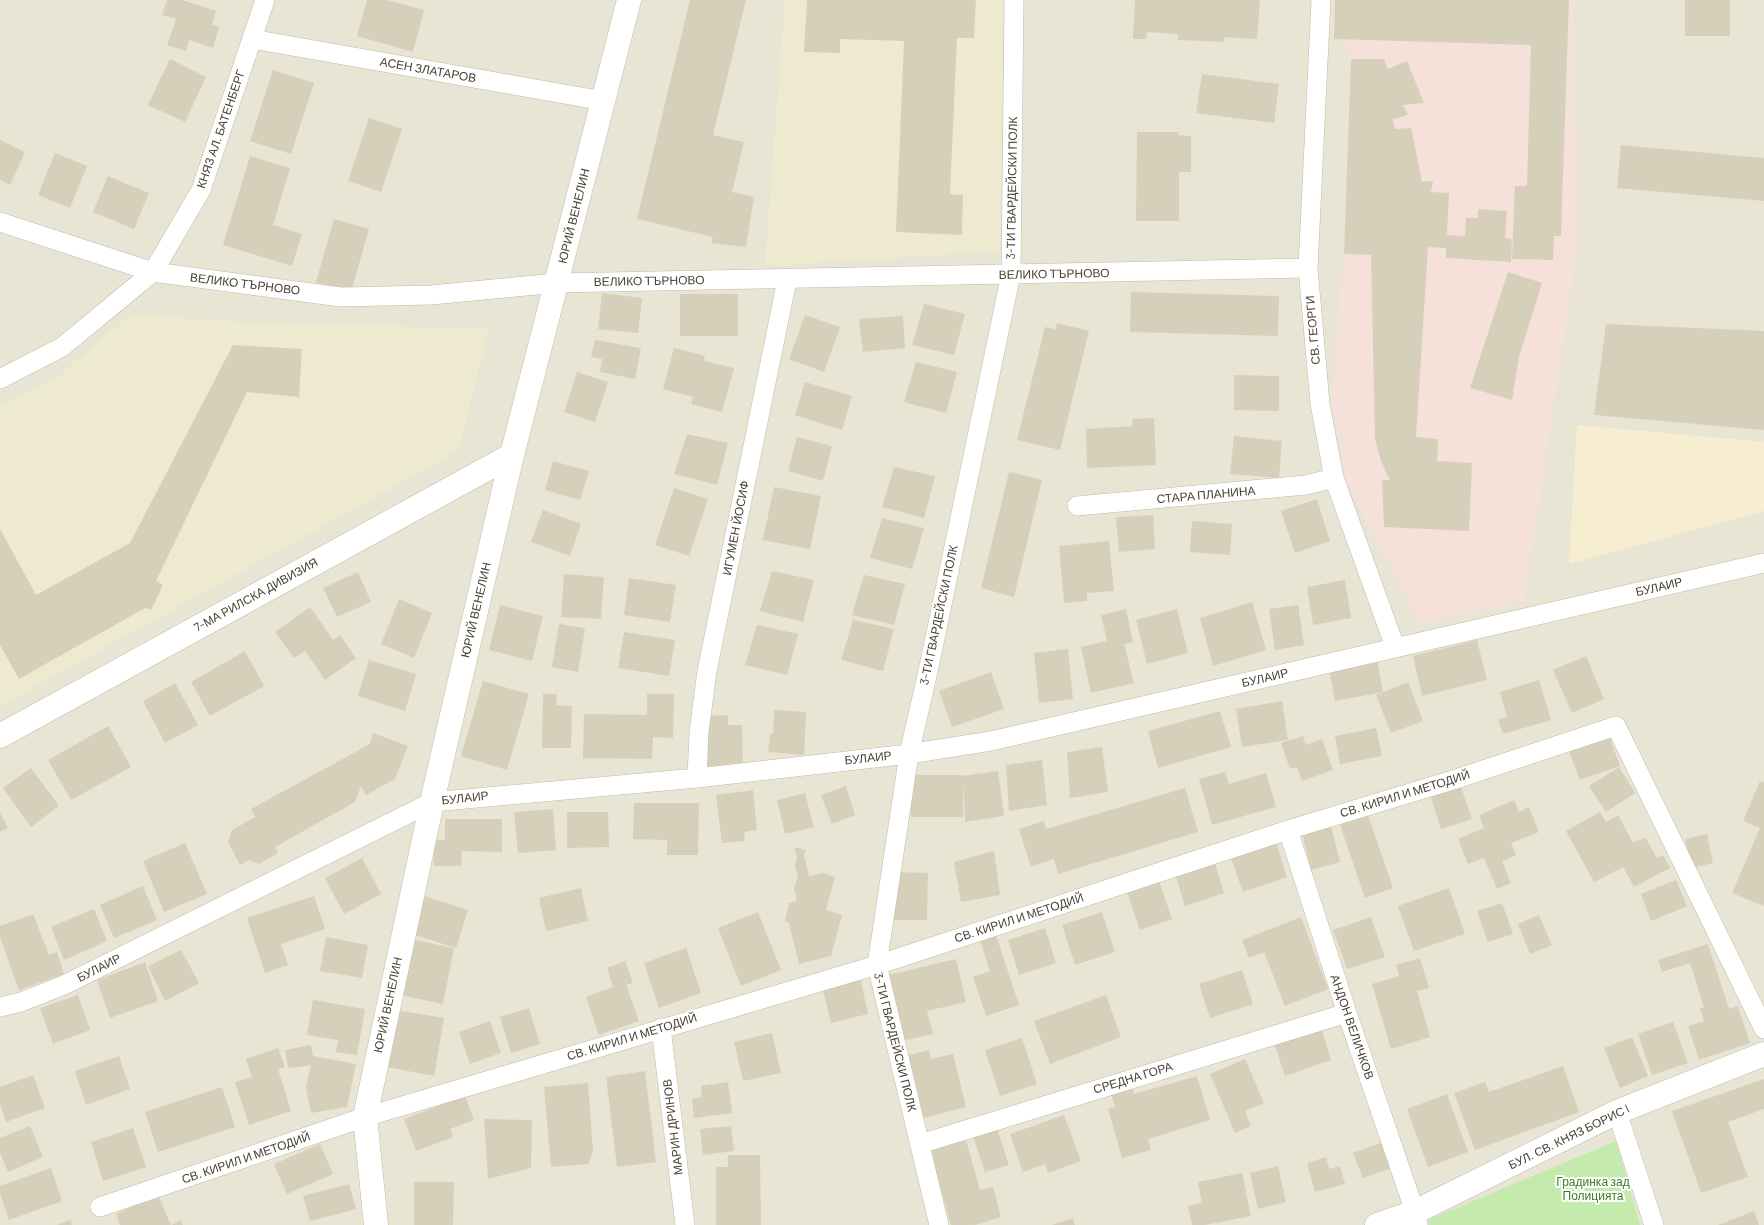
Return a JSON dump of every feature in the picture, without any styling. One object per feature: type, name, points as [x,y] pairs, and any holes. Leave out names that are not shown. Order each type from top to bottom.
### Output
[{"type":"street","name":"КНЯЗ АЛ. БАТЕНБЕРГ","points":[[0,379],[62,347],[153,272],[201,190],[265,0]]},
{"type":"street","name":"ЮРИЙ ВЕНЕЛИН","points":[[376,1225],[364,1117],[432,802],[512,455],[629,0]]},
{"type":"street","name":"3-ТИ ГВАРДЕЙСКИ ПОЛК","points":[[939,1225],[876,964],[909,754],[1011,274],[1014,0]]},
{"type":"street","name":"СВ. ГЕОРГИ","points":[[1321,0],[1308,268],[1320,404],[1334,478],[1395,648]]},
{"type":"street","name":"АСЕН ЗЛАТАРОВ","points":[[252,39],[604,101]]},
{"type":"street","name":"ВЕЛИКО ТЪРНОВО","points":[[0,222],[153,272],[341,297],[431,295],[557,283],[787,280],[1308,268]]},
{"type":"street","name":"ИГУМЕН ЙОСИФ","points":[[697,778],[699,732],[707,671],[787,280]]},
{"type":"street","name":"7-МА РИЛСКА ДИВИЗИЯ","points":[[3,728],[512,455]]},
{"type":"street","name":"СТАРА ПЛАНИНА","points":[[1077,506],[1306,485],[1334,478]]},
{"type":"street","name":"БУЛАИР","points":[[0,1007],[21,1002],[64,985],[432,802],[697,778],[909,754],[991,741],[1764,563]]},
{"type":"street","name":"СВ. КИРИЛ И МЕТОДИЙ","points":[[100,1207],[364,1117],[876,964],[1288,830],[1453,780],[1616,726],[1764,1029]]},
{"type":"street","name":"АНДОН ВЕЛИЧКОВ","points":[[1288,830],[1347,1013],[1417,1219]]},
{"type":"street","name":"СРЕДНА ГОРА","points":[[920,1144],[1347,1013]]},
{"type":"street","name":"МАРИН ДРИНОВ","points":[[661,1028],[685,1225]]},
{"type":"street","name":"БУЛ. СВ. КНЯЗ БОРИС I","points":[[1376,1225],[1417,1219],[1617,1112],[1764,1054]]},
{"type":"street","points":[[1617,1112],[1654,1225]]},
{"type":"shaded area","points":[[0,0],[1764,0],[1764,1225],[0,1225]]},
{"type":"shaded area","points":[[785,0],[1003,0],[1000,251],[765,266]]},
{"type":"shaded area","points":[[1333,0],[1573,0],[1577,249],[1524,601],[1420,623],[1346,482],[1341,447],[1331,402],[1344,254],[1351,59]]},
{"type":"shaded area","points":[[130,315],[240,322],[488,329],[459,450],[2,705],[0,702],[0,407],[60,375]]},
{"type":"shaded area","points":[[1577,425],[1764,442],[1764,511],[1569,564]]},
{"type":"green space","name":"Градинка зад Полицията","points":[[1616,1141],[1640,1225],[1429,1225],[1428,1220]]},
{"type":"building","points":[[167,0],[182,0],[216,11],[212,25],[219,27],[213,48],[189,40],[186,51],[167,45],[176,19],[162,15]]},
{"type":"building","points":[[367,0],[387,0],[424,10],[413,52],[357,36]]},
{"type":"building","points":[[690,0],[746,0],[713,135],[744,142],[732,192],[754,197],[746,247],[711,243],[713,237],[637,219]]},
{"type":"building","points":[[807,0],[976,0],[974,38],[957,38],[950,194],[963,195],[962,235],[896,232],[904,41],[840,39],[840,53],[804,52]]},
{"type":"building","points":[[1135,0],[1260,0],[1257,39],[1224,37],[1224,42],[1178,40],[1178,34],[1147,32],[1146,39],[1133,39]]},
{"type":"building","points":[[1335,0],[1569,0],[1561,236],[1554,236],[1553,260],[1512,259],[1515,186],[1527,186],[1531,45],[1334,39]]},
{"type":"building","points":[[1685,0],[1730,0],[1730,36],[1685,36]]},
{"type":"building","points":[[170,59],[206,77],[185,122],[148,105]]},
{"type":"building","points":[[1351,59],[1384,59],[1388,69],[1407,61],[1424,103],[1403,105],[1408,115],[1393,119],[1395,129],[1411,128],[1422,182],[1433,181],[1431,192],[1449,193],[1447,235],[1465,236],[1466,218],[1478,218],[1478,209],[1507,211],[1505,238],[1512,239],[1511,262],[1446,258],[1446,248],[1428,247],[1416,437],[1438,439],[1437,461],[1472,463],[1469,531],[1384,527],[1382,480],[1390,480],[1381,461],[1375,439],[1371,255],[1344,254]]},
{"type":"building","points":[[273,70],[314,83],[291,154],[250,141]]},
{"type":"building","points":[[1202,74],[1279,84],[1274,123],[1196,113]]},
{"type":"building","points":[[369,118],[402,129],[381,192],[348,181]]},
{"type":"building","points":[[1137,132],[1178,132],[1178,135],[1191,136],[1191,172],[1179,172],[1179,221],[1136,221]]},
{"type":"building","points":[[0,140],[25,152],[10,185],[0,180]]},
{"type":"building","points":[[1621,145],[1764,158],[1764,201],[1617,188]]},
{"type":"building","points":[[55,153],[87,166],[70,208],[38,195]]},
{"type":"building","points":[[250,156],[290,168],[273,225],[302,234],[292,266],[223,245]]},
{"type":"building","points":[[108,176],[149,193],[134,229],[93,212]]},
{"type":"building","points":[[334,219],[369,229],[351,292],[316,282]]},
{"type":"building","points":[[1508,272],[1542,283],[1519,357],[1512,400],[1470,388]]},
{"type":"building","points":[[1131,292],[1279,296],[1278,336],[1130,332]]},
{"type":"building","points":[[602,293],[642,298],[638,333],[598,329]]},
{"type":"building","points":[[680,294],[738,294],[738,336],[680,336]]},
{"type":"building","points":[[924,304],[965,314],[954,355],[912,345]]},
{"type":"building","points":[[805,315],[840,327],[824,372],[789,359]]},
{"type":"building","points":[[903,316],[905,348],[863,352],[859,319]]},
{"type":"building","points":[[1057,323],[1089,331],[1060,450],[1017,440],[1045,327],[1056,329]]},
{"type":"building","points":[[1606,324],[1764,331],[1764,430],[1594,415]]},
{"type":"building","points":[[595,340],[641,348],[635,379],[600,372],[602,359],[591,357]]},
{"type":"building","points":[[233,345],[302,349],[299,397],[247,392],[156,581],[163,585],[151,610],[145,608],[19,679],[0,645],[0,529],[36,595],[130,543]]},
{"type":"building","points":[[674,348],[705,356],[704,361],[734,368],[722,412],[691,404],[693,397],[663,389]]},
{"type":"building","points":[[916,362],[957,372],[946,413],[904,402]]},
{"type":"building","points":[[577,372],[608,382],[595,422],[564,412]]},
{"type":"building","points":[[1234,375],[1279,376],[1279,411],[1234,410]]},
{"type":"building","points":[[805,382],[852,396],[842,430],[795,415]]},
{"type":"building","points":[[1154,418],[1156,465],[1087,468],[1086,429],[1133,426],[1132,419]]},
{"type":"building","points":[[687,434],[728,443],[717,485],[674,474]]},
{"type":"building","points":[[1234,436],[1282,441],[1279,478],[1230,474]]},
{"type":"building","points":[[797,437],[832,446],[823,481],[788,471]]},
{"type":"building","points":[[553,461],[589,471],[580,500],[545,490]]},
{"type":"building","points":[[894,467],[935,476],[924,518],[882,507]]},
{"type":"building","points":[[1009,472],[1042,480],[1014,597],[981,588]]},
{"type":"building","points":[[774,487],[821,496],[810,549],[763,540]]},
{"type":"building","points":[[674,488],[708,499],[689,556],[655,545]]},
{"type":"building","points":[[1317,499],[1330,541],[1295,553],[1281,511]]},
{"type":"building","points":[[543,510],[581,524],[570,556],[531,542]]},
{"type":"building","points":[[1153,515],[1155,549],[1119,552],[1116,517]]},
{"type":"building","points":[[882,518],[924,528],[912,569],[870,558]]},
{"type":"building","points":[[1192,521],[1232,524],[1230,555],[1190,552]]},
{"type":"building","points":[[1109,541],[1114,591],[1087,593],[1087,601],[1064,603],[1059,546]]},
{"type":"building","points":[[772,571],[814,580],[803,622],[760,611]]},
{"type":"building","points":[[358,572],[371,602],[337,617],[323,588]]},
{"type":"building","points":[[564,574],[604,577],[601,619],[561,617]]},
{"type":"building","points":[[864,575],[905,584],[894,625],[852,615]]},
{"type":"building","points":[[629,578],[676,585],[670,622],[624,615]]},
{"type":"building","points":[[1345,580],[1351,618],[1313,625],[1307,587]]},
{"type":"building","points":[[399,599],[432,613],[414,658],[381,644]]},
{"type":"building","points":[[1252,602],[1266,650],[1213,666],[1200,618]]},
{"type":"building","points":[[500,605],[543,616],[532,661],[489,650]]},
{"type":"building","points":[[1298,605],[1304,645],[1275,650],[1269,609]]},
{"type":"building","points":[[310,607],[333,640],[340,635],[356,658],[325,680],[305,651],[294,658],[275,632]]},
{"type":"building","points":[[1126,609],[1133,642],[1124,644],[1134,683],[1091,693],[1081,647],[1107,641],[1101,615]]},
{"type":"building","points":[[1177,609],[1188,653],[1147,664],[1136,620]]},
{"type":"building","points":[[853,620],[894,629],[883,671],[841,660]]},
{"type":"building","points":[[559,624],[585,628],[578,672],[552,667]]},
{"type":"building","points":[[757,625],[798,634],[787,675],[745,665]]},
{"type":"building","points":[[624,632],[675,640],[669,676],[618,668]]},
{"type":"building","points":[[1477,640],[1487,680],[1422,696],[1413,656]]},
{"type":"building","points":[[1068,649],[1073,699],[1039,703],[1034,653]]},
{"type":"building","points":[[245,651],[264,686],[210,716],[191,682]]},
{"type":"building","points":[[1586,656],[1604,699],[1572,713],[1553,670]]},
{"type":"building","points":[[369,660],[416,674],[405,711],[358,696]]},
{"type":"building","points":[[1377,660],[1383,692],[1335,701],[1329,669]]},
{"type":"building","points":[[991,672],[1004,709],[952,727],[939,691]]},
{"type":"building","points":[[1539,680],[1551,720],[1503,734],[1498,719],[1507,717],[1500,692]]},
{"type":"building","points":[[483,681],[529,694],[507,770],[461,756]]},
{"type":"building","points":[[1408,682],[1423,721],[1391,733],[1376,695]]},
{"type":"building","points":[[175,683],[198,725],[165,743],[143,701]]},
{"type":"building","points":[[543,694],[557,694],[556,705],[572,706],[571,748],[542,748]]},
{"type":"building","points":[[647,694],[674,694],[673,738],[653,737],[652,759],[583,758],[584,714],[647,715]]},
{"type":"building","points":[[1282,701],[1288,740],[1242,747],[1236,709]]},
{"type":"building","points":[[774,710],[806,712],[804,755],[768,752],[770,734],[773,734]]},
{"type":"building","points":[[1220,711],[1231,747],[1158,768],[1148,731]]},
{"type":"building","points":[[728,715],[728,725],[742,725],[743,765],[705,766],[705,716]]},
{"type":"building","points":[[108,726],[131,767],[71,800],[48,760]]},
{"type":"building","points":[[1376,728],[1382,756],[1340,764],[1335,736]]},
{"type":"building","points":[[373,733],[408,746],[395,779],[366,795],[361,786],[355,802],[275,847],[278,853],[259,864],[249,860],[240,865],[228,842],[232,830],[255,817],[251,809],[370,744]]},
{"type":"building","points":[[1303,736],[1306,745],[1322,739],[1333,770],[1302,781],[1297,767],[1290,769],[1281,743]]},
{"type":"building","points":[[1609,736],[1620,766],[1580,780],[1569,751]]},
{"type":"building","points":[[1102,747],[1108,792],[1070,798],[1067,752]]},
{"type":"building","points":[[1042,760],[1047,805],[1009,811],[1006,765]]},
{"type":"building","points":[[1619,767],[1635,793],[1606,812],[1589,786]]},
{"type":"building","points":[[31,768],[59,806],[31,827],[3,788]]},
{"type":"building","points":[[998,771],[1004,816],[965,822],[963,781],[963,817],[911,817],[911,775],[962,776]]},
{"type":"building","points":[[1225,772],[1229,784],[1266,773],[1276,807],[1212,825],[1199,779]]},
{"type":"building","points":[[1760,781],[1764,782],[1764,906],[1732,893],[1760,828],[1743,821]]},
{"type":"building","points":[[1460,784],[1472,819],[1441,829],[1430,794]]},
{"type":"building","points":[[846,786],[855,815],[832,824],[821,795]]},
{"type":"building","points":[[1185,788],[1198,832],[1058,874],[1054,859],[1031,867],[1019,829],[1044,821],[1046,829]]},
{"type":"building","points":[[753,790],[757,830],[744,832],[745,841],[722,843],[716,795]]},
{"type":"building","points":[[805,793],[814,827],[785,834],[777,800]]},
{"type":"building","points":[[1514,800],[1519,812],[1529,807],[1539,832],[1511,843],[1516,855],[1502,861],[1511,883],[1497,889],[1484,858],[1468,864],[1458,839],[1484,828],[1479,815]]},
{"type":"building","points":[[634,803],[699,803],[698,855],[667,855],[667,840],[633,839]]},
{"type":"building","points":[[553,809],[556,850],[518,853],[514,812]]},
{"type":"building","points":[[0,812],[8,828],[0,832]]},
{"type":"building","points":[[567,812],[608,812],[609,847],[567,848]]},
{"type":"building","points":[[1600,812],[1606,822],[1618,815],[1633,843],[1645,837],[1657,858],[1663,855],[1670,868],[1634,887],[1623,867],[1594,882],[1566,831]]},
{"type":"building","points":[[1368,815],[1393,888],[1365,898],[1340,825]]},
{"type":"building","points":[[445,819],[502,819],[502,852],[462,851],[461,866],[434,866],[434,840],[445,840]]},
{"type":"building","points":[[1331,826],[1340,862],[1311,870],[1302,833]]},
{"type":"building","points":[[1707,834],[1713,863],[1692,868],[1685,839]]},
{"type":"building","points":[[1275,839],[1287,877],[1243,892],[1230,855]]},
{"type":"building","points":[[185,843],[207,894],[164,912],[143,861]]},
{"type":"building","points":[[794,847],[806,850],[804,855],[809,876],[822,873],[835,877],[826,910],[842,915],[831,956],[799,964],[789,923],[785,921],[789,903],[797,901],[794,888],[798,876],[795,866],[797,858]]},
{"type":"building","points":[[994,851],[1000,895],[961,902],[954,862]]},
{"type":"building","points":[[1213,857],[1224,893],[1185,906],[1174,870]]},
{"type":"building","points":[[362,858],[381,894],[344,914],[325,878]]},
{"type":"building","points":[[893,872],[928,873],[927,920],[892,920]]},
{"type":"building","points":[[1157,875],[1172,919],[1140,930],[1125,886]]},
{"type":"building","points":[[1676,880],[1687,906],[1651,921],[1641,894]]},
{"type":"building","points":[[143,886],[157,920],[114,938],[100,905]]},
{"type":"building","points":[[581,888],[588,921],[546,931],[539,898]]},
{"type":"building","points":[[1449,888],[1465,934],[1414,951],[1398,906]]},
{"type":"building","points":[[314,896],[325,929],[281,944],[288,965],[265,973],[247,918]]},
{"type":"building","points":[[424,896],[468,910],[456,948],[412,934]]},
{"type":"building","points":[[1502,903],[1513,934],[1488,942],[1477,911]]},
{"type":"building","points":[[94,909],[107,941],[64,960],[51,927]]},
{"type":"building","points":[[758,912],[781,970],[741,986],[718,928]]},
{"type":"building","points":[[1102,912],[1115,952],[1075,965],[1062,925]]},
{"type":"building","points":[[33,914],[49,955],[57,952],[64,974],[19,990],[0,937],[0,926]]},
{"type":"building","points":[[1539,915],[1552,945],[1530,954],[1518,924]]},
{"type":"building","points":[[1301,917],[1328,989],[1285,1006],[1264,952],[1249,958],[1242,940]]},
{"type":"building","points":[[1371,917],[1385,957],[1347,969],[1333,930]]},
{"type":"building","points":[[1045,928],[1056,963],[1019,975],[1008,940]]},
{"type":"building","points":[[996,935],[1019,1005],[986,1016],[973,977],[990,971],[980,940]]},
{"type":"building","points":[[326,937],[368,945],[362,978],[320,971]]},
{"type":"building","points":[[411,939],[454,948],[443,1004],[400,995]]},
{"type":"building","points":[[1708,944],[1729,1009],[1738,1006],[1750,1043],[1699,1060],[1688,1026],[1704,1021],[1700,1008],[1704,1007],[1690,963],[1662,972],[1658,960]]},
{"type":"building","points":[[686,948],[701,993],[659,1008],[644,963]]},
{"type":"building","points":[[181,950],[199,983],[165,1001],[148,966]]},
{"type":"building","points":[[1420,958],[1429,988],[1417,991],[1430,1037],[1391,1049],[1372,984],[1399,976],[1396,965]]},
{"type":"building","points":[[956,959],[966,1002],[927,1011],[933,1034],[903,1041],[888,975]]},
{"type":"building","points":[[625,961],[633,983],[626,985],[639,1021],[599,1035],[586,997],[613,987],[607,968]]},
{"type":"building","points":[[145,962],[158,1001],[110,1018],[97,980]]},
{"type":"building","points":[[1242,970],[1253,1004],[1210,1018],[1199,984]]},
{"type":"building","points":[[859,973],[868,1014],[831,1023],[821,982]]},
{"type":"building","points":[[78,995],[90,1030],[53,1044],[40,1008]]},
{"type":"building","points":[[1106,995],[1121,1037],[1050,1064],[1034,1021]]},
{"type":"building","points":[[313,1000],[365,1009],[357,1055],[336,1052],[338,1040],[307,1035]]},
{"type":"building","points":[[529,1008],[540,1044],[511,1053],[500,1017]]},
{"type":"building","points":[[396,1010],[444,1018],[434,1076],[386,1067]]},
{"type":"building","points":[[490,1021],[501,1053],[470,1064],[459,1032]]},
{"type":"building","points":[[1673,1022],[1688,1063],[1652,1075],[1638,1034]]},
{"type":"building","points":[[1321,1027],[1331,1060],[1285,1076],[1274,1043]]},
{"type":"building","points":[[772,1033],[781,1073],[743,1081],[734,1042]]},
{"type":"building","points":[[1632,1037],[1648,1076],[1620,1088],[1604,1048]]},
{"type":"building","points":[[1022,1038],[1037,1084],[1000,1096],[985,1050]]},
{"type":"building","points":[[311,1045],[313,1056],[356,1064],[347,1107],[311,1113],[306,1087],[311,1065],[294,1068],[288,1067],[285,1050]]},
{"type":"building","points":[[278,1048],[285,1067],[278,1069],[291,1111],[249,1125],[235,1082],[252,1077],[246,1059]]},
{"type":"building","points":[[929,1050],[931,1059],[953,1054],[966,1107],[920,1119],[905,1056]]},
{"type":"building","points":[[119,1056],[130,1089],[86,1105],[75,1071]]},
{"type":"building","points":[[1245,1059],[1264,1103],[1245,1111],[1251,1126],[1235,1133],[1210,1074]]},
{"type":"building","points":[[1563,1066],[1579,1112],[1475,1150],[1454,1093],[1485,1082],[1489,1092]]},
{"type":"building","points":[[645,1071],[656,1162],[617,1167],[606,1077]]},
{"type":"building","points":[[33,1075],[45,1108],[6,1122],[0,1104],[0,1087]]},
{"type":"building","points":[[1197,1076],[1210,1120],[1148,1139],[1151,1150],[1122,1158],[1108,1109],[1115,1107],[1110,1090],[1131,1084],[1134,1094]]},
{"type":"building","points":[[1764,1079],[1764,1109],[1728,1122],[1748,1177],[1701,1193],[1672,1111]]},
{"type":"building","points":[[728,1082],[732,1113],[694,1118],[692,1099],[702,1097],[701,1086]]},
{"type":"building","points":[[588,1083],[593,1152],[588,1164],[551,1167],[544,1087]]},
{"type":"building","points":[[222,1087],[235,1127],[158,1152],[145,1112]]},
{"type":"building","points":[[1447,1094],[1468,1152],[1428,1167],[1407,1109]]},
{"type":"building","points":[[465,1096],[474,1120],[450,1129],[453,1137],[416,1151],[404,1119]]},
{"type":"building","points":[[1064,1115],[1081,1161],[1048,1173],[1045,1164],[1023,1172],[1010,1134]]},
{"type":"building","points":[[484,1119],[532,1120],[531,1168],[488,1179]]},
{"type":"building","points":[[30,1126],[43,1157],[8,1172],[0,1153],[0,1138]]},
{"type":"building","points":[[731,1126],[734,1151],[703,1155],[700,1129]]},
{"type":"building","points":[[133,1128],[146,1167],[103,1181],[91,1142]]},
{"type":"building","points":[[997,1129],[1009,1165],[985,1172],[973,1137]]},
{"type":"building","points":[[966,1140],[980,1190],[993,1187],[1001,1217],[975,1225],[951,1225],[930,1150]]},
{"type":"building","points":[[1383,1142],[1392,1168],[1363,1178],[1353,1153]]},
{"type":"building","points":[[320,1144],[333,1174],[287,1194],[274,1164]]},
{"type":"building","points":[[728,1155],[760,1155],[761,1225],[716,1225],[716,1167],[728,1167]]},
{"type":"building","points":[[1326,1157],[1329,1169],[1340,1166],[1345,1184],[1315,1192],[1307,1163]]},
{"type":"building","points":[[1278,1166],[1286,1202],[1258,1209],[1250,1173]]},
{"type":"building","points":[[51,1168],[62,1201],[9,1220],[0,1193],[0,1186]]},
{"type":"building","points":[[1242,1173],[1251,1216],[1205,1225],[1192,1225],[1188,1206],[1202,1203],[1198,1182]]},
{"type":"building","points":[[414,1182],[454,1182],[453,1225],[414,1225]]},
{"type":"building","points":[[349,1184],[356,1209],[310,1221],[303,1196]]},
{"type":"building","points":[[158,1195],[171,1225],[120,1225],[116,1214]]},
{"type":"building","points":[[1754,1211],[1759,1225],[1718,1225]]},
{"type":"building","points":[[1073,1218],[1075,1225],[1052,1225]]},
{"type":"building","points":[[70,1220],[72,1225],[57,1225]]},
{"type":"building","points":[[181,1220],[183,1225],[171,1225]]}]
